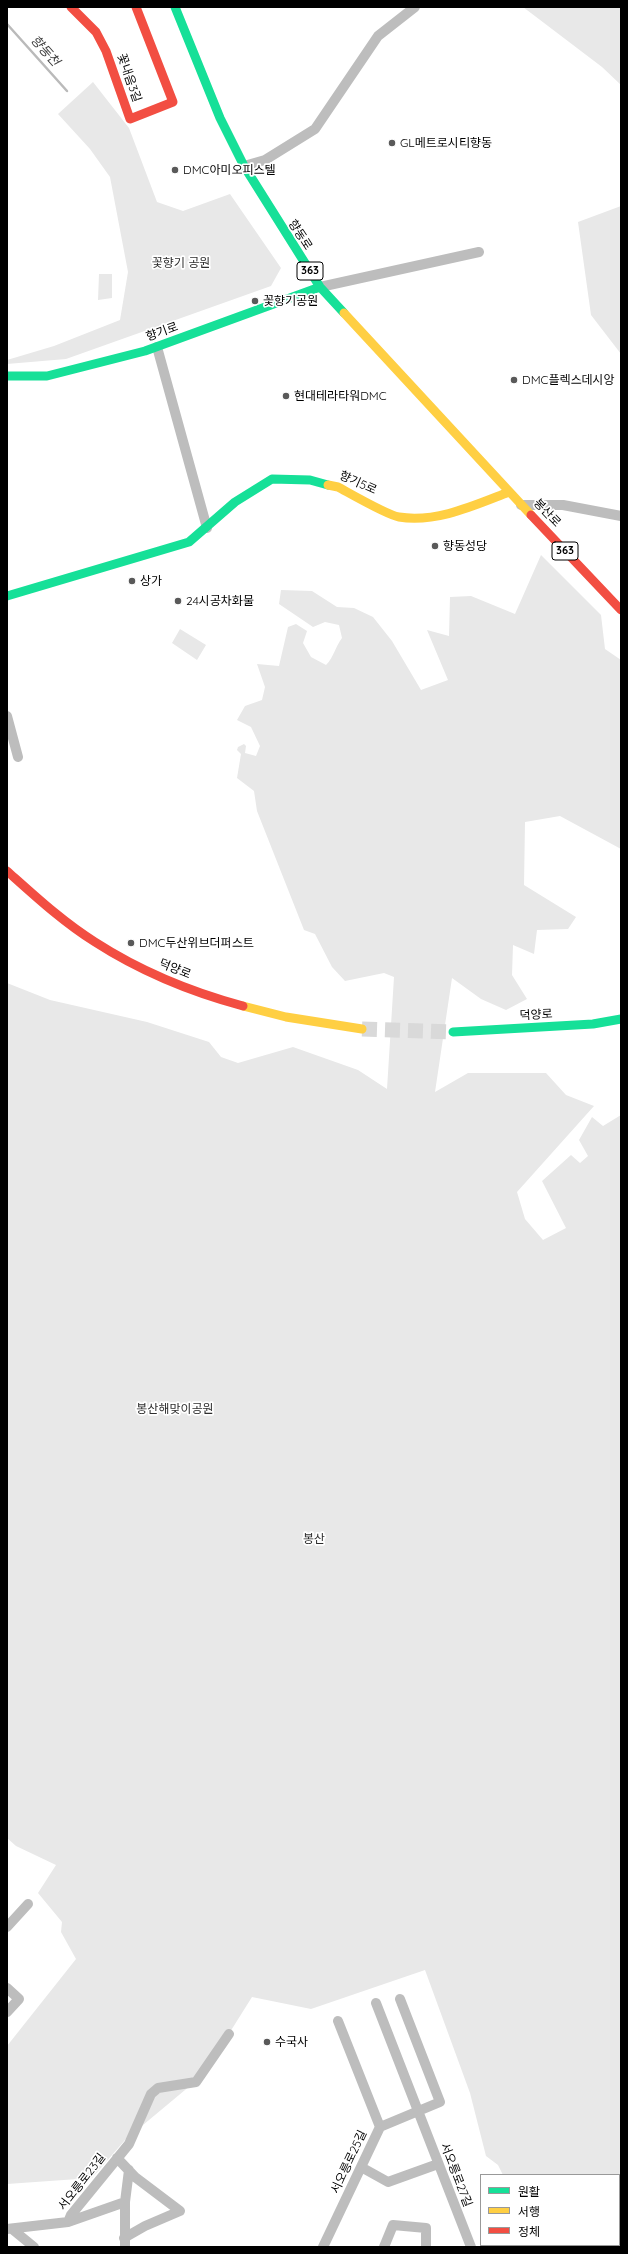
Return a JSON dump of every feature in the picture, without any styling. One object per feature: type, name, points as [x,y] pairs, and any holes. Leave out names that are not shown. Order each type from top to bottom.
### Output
[{"type":"main road","name":"꽃내음3길","points":[[71,7],[96,32],[106,50],[130,119],[173,102],[136,7]]},
{"type":"main road","name":"향동로","points":[[175,7],[220,118],[244,166],[320,287],[509,492]]},
{"type":"main road","name":"향기로","points":[[7,376],[47,376],[157,347],[320,287]]},
{"type":"main road","name":"향기5로","points":[[7,596],[189,542],[207,528],[235,502],[272,479],[310,480],[338,487],[398,517],[433,517],[462,510],[509,492]]},
{"type":"main road","name":"봉산로","points":[[509,492],[621,610]]},
{"type":"main road","name":"덕양로","points":[[7,871],[44,906],[95,943],[156,974],[233,1003],[286,1017],[362,1029]]},
{"type":"main road","name":"덕양로","points":[[453,1032],[593,1024],[621,1019]]},
{"type":"street","points":[[244,166],[265,160],[296,143],[315,128],[378,36],[415,7]]},
{"type":"street","points":[[320,287],[479,252]]},
{"type":"street","points":[[157,347],[207,528]]},
{"type":"street","name":"봉산로","points":[[521,505],[563,505],[621,516]]},
{"type":"street","points":[[7,716],[18,757]]},
{"type":"street","points":[[7,1927],[28,1904]]},
{"type":"street","points":[[7,1988],[19,1999],[7,2012]]},
{"type":"street","points":[[380,2127],[440,2102],[400,1999]]},
{"type":"street","name":"서오릉로27길","points":[[376,2003],[470,2247]]},
{"type":"street","name":"서오릉로25길","points":[[323,2247],[380,2127],[338,2021]]},
{"type":"street","name":"서오릉로23길","points":[[68,2222],[71,2215],[129,2144],[151,2094],[158,2088],[196,2082],[229,2034]]},
{"type":"street","name":"서오릉로23길","points":[[117,2158],[129,2170],[180,2211],[145,2226],[125,2242]]},
{"type":"street","points":[[361,2167],[388,2182],[438,2164]]},
{"type":"street","name":"서오릉로23길","points":[[125,2242],[125,2202],[129,2170]]},
{"type":"street","name":"서오릉로23길","points":[[10,2229],[68,2222],[125,2202]]},
{"type":"street","points":[[384,2247],[392,2225],[426,2228],[426,2247]]},
{"type":"street","points":[[10,2229],[34,2247]]},
{"type":"green space","points":[[523,7],[621,7],[621,85],[602,67]]},
{"type":"green space","name":"꽃향기 공원","points":[[93,82],[129,128],[157,202],[183,211],[230,194],[281,268],[271,286],[66,359],[7,364],[7,360],[54,346],[120,320],[128,272],[110,177],[90,149],[58,114]]},
{"type":"green space","points":[[621,206],[621,354],[591,315],[578,222]]},
{"type":"green space","points":[[99,274],[112,274],[112,298],[98,300]]},
{"type":"green space","name":"봉산","points":[[541,555],[601,615],[605,649],[621,660],[621,849],[560,816],[525,822],[524,885],[576,917],[568,929],[537,930],[534,954],[513,945],[512,975],[527,999],[506,1010],[481,999],[452,978],[435,1092],[468,1073],[546,1073],[566,1095],[594,1106],[517,1192],[525,1219],[543,1240],[566,1228],[542,1181],[571,1155],[580,1163],[588,1156],[579,1140],[592,1117],[603,1126],[621,1115],[621,2247],[533,2247],[620,2246],[620,2174],[502,2174],[498,2165],[486,2156],[470,2093],[425,1970],[311,2009],[252,1997],[203,2075],[125,2140],[92,2178],[7,2184],[7,2046],[76,1959],[61,1932],[62,1922],[38,1893],[56,1865],[16,1846],[7,1838],[7,983],[50,1000],[147,1022],[209,1042],[221,1057],[238,1063],[293,1047],[358,1070],[387,1089],[394,977],[384,973],[345,981],[332,967],[315,934],[304,930],[257,811],[254,791],[237,778],[241,754],[237,750],[238,747],[244,744],[246,746],[245,753],[256,756],[260,746],[251,727],[237,720],[245,706],[262,700],[265,687],[257,664],[279,666],[288,627],[296,624],[307,631],[303,643],[311,657],[326,665],[331,659],[342,638],[339,625],[325,622],[313,627],[279,604],[281,590],[312,591],[337,607],[354,608],[373,617],[392,641],[421,690],[448,680],[427,630],[449,636],[450,597],[471,596],[515,614]]},
{"type":"green space","points":[[180,629],[206,645],[197,660],[172,643]]},
{"type":"waterway","name":"향동천","points":[[7,24],[67,91]]},
{"type":"tunnel","points":[[362,1029],[453,1032]]},
{"type":"traffic: fast","points":[[175,7],[220,118],[244,166],[320,287],[344,313]]},
{"type":"traffic: fast","points":[[7,376],[47,376],[145,351],[320,287]]},
{"type":"traffic: fast","points":[[7,596],[189,542],[235,502],[272,479],[310,480],[328,485]]},
{"type":"traffic: fast","points":[[453,1032],[593,1024],[621,1019]]},
{"type":"traffic: slow","points":[[344,313],[531,515]]},
{"type":"traffic: slow","points":[[328,485],[338,487],[393,515],[413,518],[456,512],[509,492]]},
{"type":"traffic: slow","points":[[243,1006],[286,1017],[362,1029]]},
{"type":"traffic: jam","points":[[71,7],[96,32],[106,51],[130,119],[173,102],[136,7]]},
{"type":"traffic: jam","points":[[531,515],[621,610]]},
{"type":"traffic: jam","points":[[7,871],[60,917],[112,953],[166,980],[243,1006]]},
{"type":"place","name":"GL메트로시티향동","points":[[392,143]]},
{"type":"place","name":"DMC아미오피스텔","points":[[175,170]]},
{"type":"place","name":"꽃향기공원","points":[[255,301]]},
{"type":"place","name":"DMC플렉스데시앙","points":[[514,380]]},
{"type":"place","name":"현대테라타워DMC","points":[[286,396]]},
{"type":"place","name":"향동성당","points":[[435,546]]},
{"type":"place","name":"상가","points":[[132,581]]},
{"type":"place","name":"24시공차화물","points":[[178,601]]},
{"type":"place","name":"DMC두산위브더퍼스트","points":[[131,943]]},
{"type":"place","name":"수국사","points":[[267,2042]]},
{"type":"park label","name":"봉산해맞이공원","points":[[175,1409]]}]
